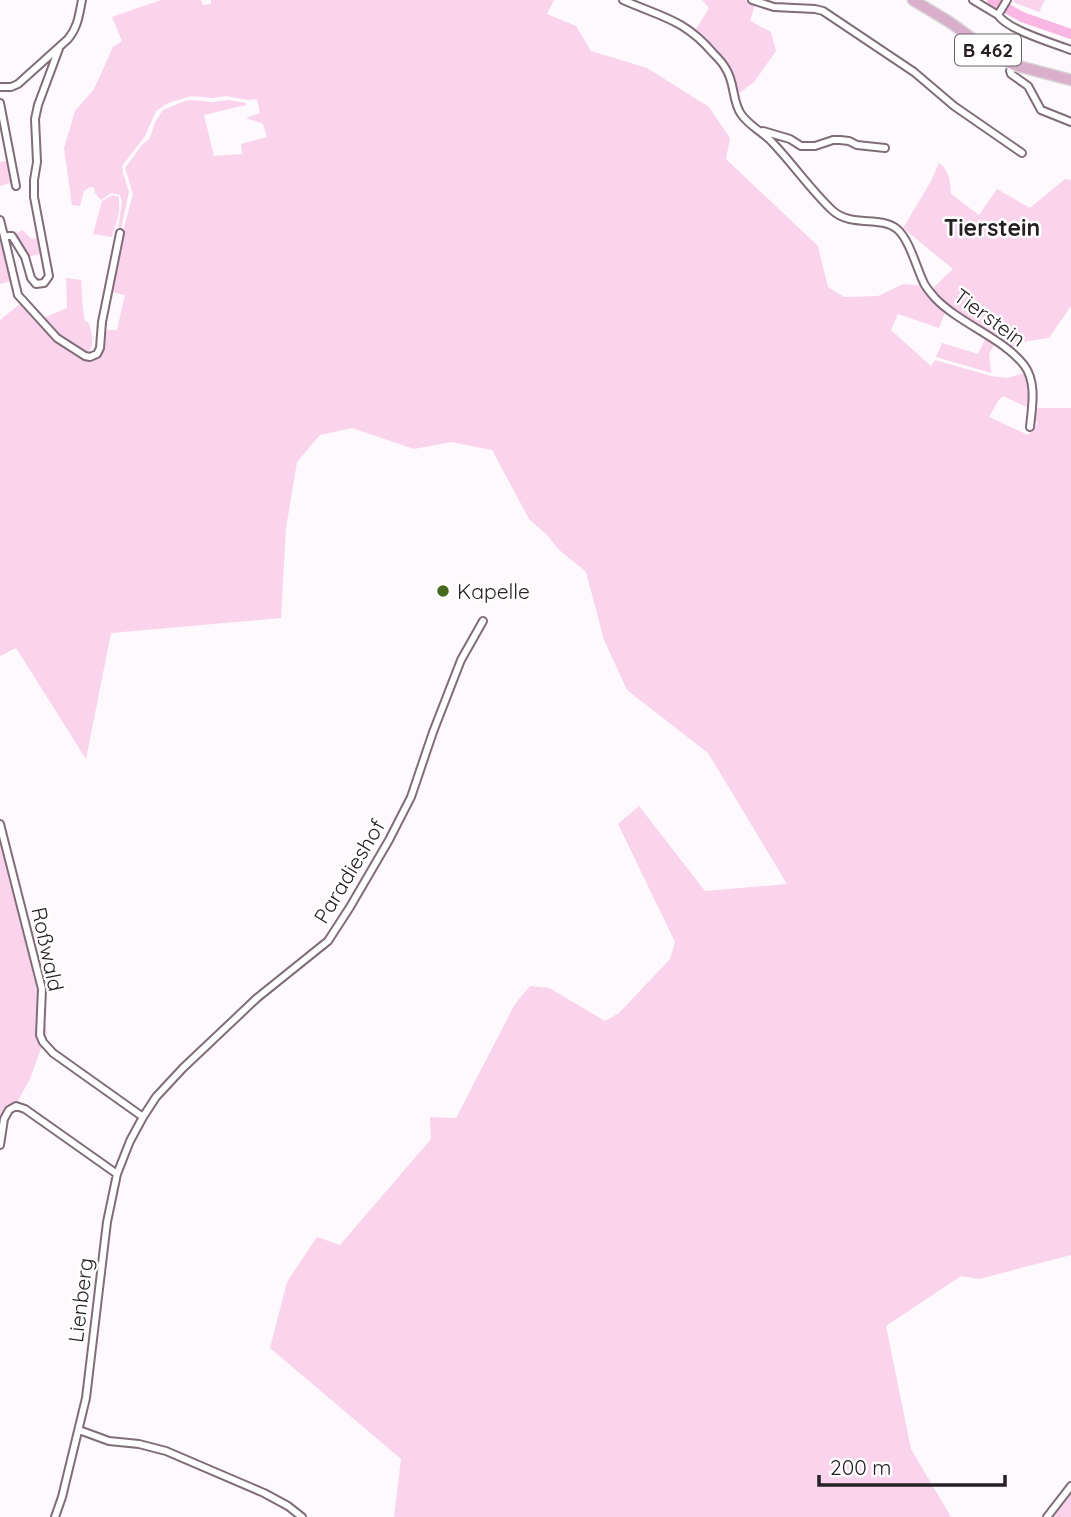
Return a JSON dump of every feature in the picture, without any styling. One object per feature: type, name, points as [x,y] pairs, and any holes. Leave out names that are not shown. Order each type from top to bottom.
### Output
[{"type":"main road","name":"B 462","points":[[913,0],[1014,65],[1071,80]]},
{"type":"street","points":[[0,87],[19,84],[75,31],[82,0]]},
{"type":"street","name":"Tierstein","points":[[623,0],[678,22],[703,40],[726,69],[731,80],[735,104],[742,116],[773,142],[835,213],[850,219],[883,222],[901,232],[924,284],[936,299],[952,313],[1012,352],[1022,363],[1031,381],[1033,401],[1030,427]]},
{"type":"street","points":[[752,0],[774,8],[823,11],[914,72],[954,106],[1022,153]]},
{"type":"street","points":[[973,0],[999,13]]},
{"type":"street","points":[[1006,1],[999,13],[999,19],[1071,50]]},
{"type":"street","points":[[4,236],[12,236],[18,245],[34,282],[40,284],[47,280],[49,276],[34,197],[37,162],[35,119],[60,46]]},
{"type":"street","points":[[1014,65],[1011,74],[1028,86],[1041,110],[1071,122]]},
{"type":"street","points":[[0,103],[16,186]]},
{"type":"street","points":[[761,131],[790,139],[801,146],[815,146],[840,140],[856,145],[885,148]]},
{"type":"street","points":[[0,220],[18,295],[57,338],[90,357],[97,354],[100,348],[102,322],[120,233]]},
{"type":"street","name":"Paradieshof","points":[[143,1117],[156,1097],[235,1017],[328,941],[389,840],[411,797],[461,660],[483,621]]},
{"type":"street","name":"Roßwald","points":[[0,824],[42,989],[40,1035],[43,1042],[53,1053],[143,1117]]},
{"type":"street","points":[[0,1145],[5,1118],[9,1110],[16,1106],[117,1174]]},
{"type":"street","name":"Lienberg","points":[[55,1517],[86,1398],[107,1222],[117,1174],[143,1117]]},
{"type":"street","points":[[79,1430],[108,1441],[139,1444],[166,1451],[264,1493],[302,1517]]},
{"type":"street","points":[[1046,1517],[1071,1486]]},
{"type":"shaded area","points":[[161,0],[201,0],[203,5],[211,4],[211,0],[554,0],[547,14],[576,26],[591,51],[647,68],[709,107],[730,138],[726,159],[818,246],[828,287],[844,297],[878,296],[903,284],[923,286],[946,310],[939,328],[898,314],[891,330],[931,366],[935,360],[991,376],[1007,378],[1026,374],[1029,408],[1003,396],[989,417],[1028,435],[1038,423],[1035,420],[1034,408],[1071,408],[1071,1255],[979,1279],[961,1276],[886,1326],[911,1449],[951,1517],[394,1517],[401,1459],[270,1348],[287,1282],[317,1237],[340,1245],[431,1139],[430,1117],[456,1118],[515,1004],[530,986],[549,988],[605,1021],[619,1013],[670,959],[675,942],[618,824],[639,806],[705,891],[787,884],[708,753],[627,690],[604,640],[586,572],[558,549],[529,519],[492,450],[451,442],[414,449],[352,428],[320,435],[297,462],[286,528],[281,618],[111,633],[86,759],[16,648],[0,656],[0,320],[21,303],[64,346],[74,352],[96,358],[104,347],[107,330],[117,330],[125,295],[110,292],[133,194],[125,168],[150,138],[155,122],[163,110],[192,100],[246,103],[204,115],[214,156],[242,154],[241,144],[267,137],[263,124],[246,118],[260,113],[257,99],[191,96],[168,103],[156,111],[145,136],[122,166],[129,192],[121,229],[118,229],[122,202],[120,195],[111,193],[101,200],[94,188],[90,187],[84,191],[80,206],[72,205],[64,148],[75,111],[94,89],[113,47],[122,41],[112,17]]},
{"type":"shaded area","points":[[702,0],[749,0],[755,4],[750,21],[771,32],[776,51],[754,82],[738,94],[726,64],[696,29],[709,8]]},
{"type":"shaded area","points":[[1045,0],[1039,12],[1013,2]]},
{"type":"shaded area","points":[[7,161],[14,182],[0,186],[0,162]]},
{"type":"shaded area","points":[[939,163],[947,173],[951,194],[979,215],[997,189],[1030,208],[1065,179],[1071,180],[1071,306],[1049,338],[1007,347],[947,307],[931,290],[953,269],[903,228]]},
{"type":"shaded area","points":[[113,195],[119,197],[119,213],[112,237],[93,234],[102,201]]},
{"type":"shaded area","points":[[22,230],[32,239],[39,237],[42,253],[29,257],[16,234]]},
{"type":"shaded area","points":[[0,237],[12,281],[0,284]]},
{"type":"shaded area","points":[[66,278],[81,280],[85,321],[89,323],[92,338],[88,352],[57,334],[43,318],[67,308]]},
{"type":"shaded area","points":[[986,337],[994,345],[989,354],[991,373],[936,357],[942,343],[978,354]]},
{"type":"shaded area","points":[[0,839],[47,1032],[30,1079],[0,1133]]},
{"type":"shaded area","points":[[1071,1491],[1071,1517],[1048,1517]]},
{"type":"waterway","points":[[992,0],[1022,17],[1071,34]]},
{"type":"place","name":"Kapelle","points":[[443,591]]},
{"type":"district","name":"Tierstein","points":[[992,227]]}]
